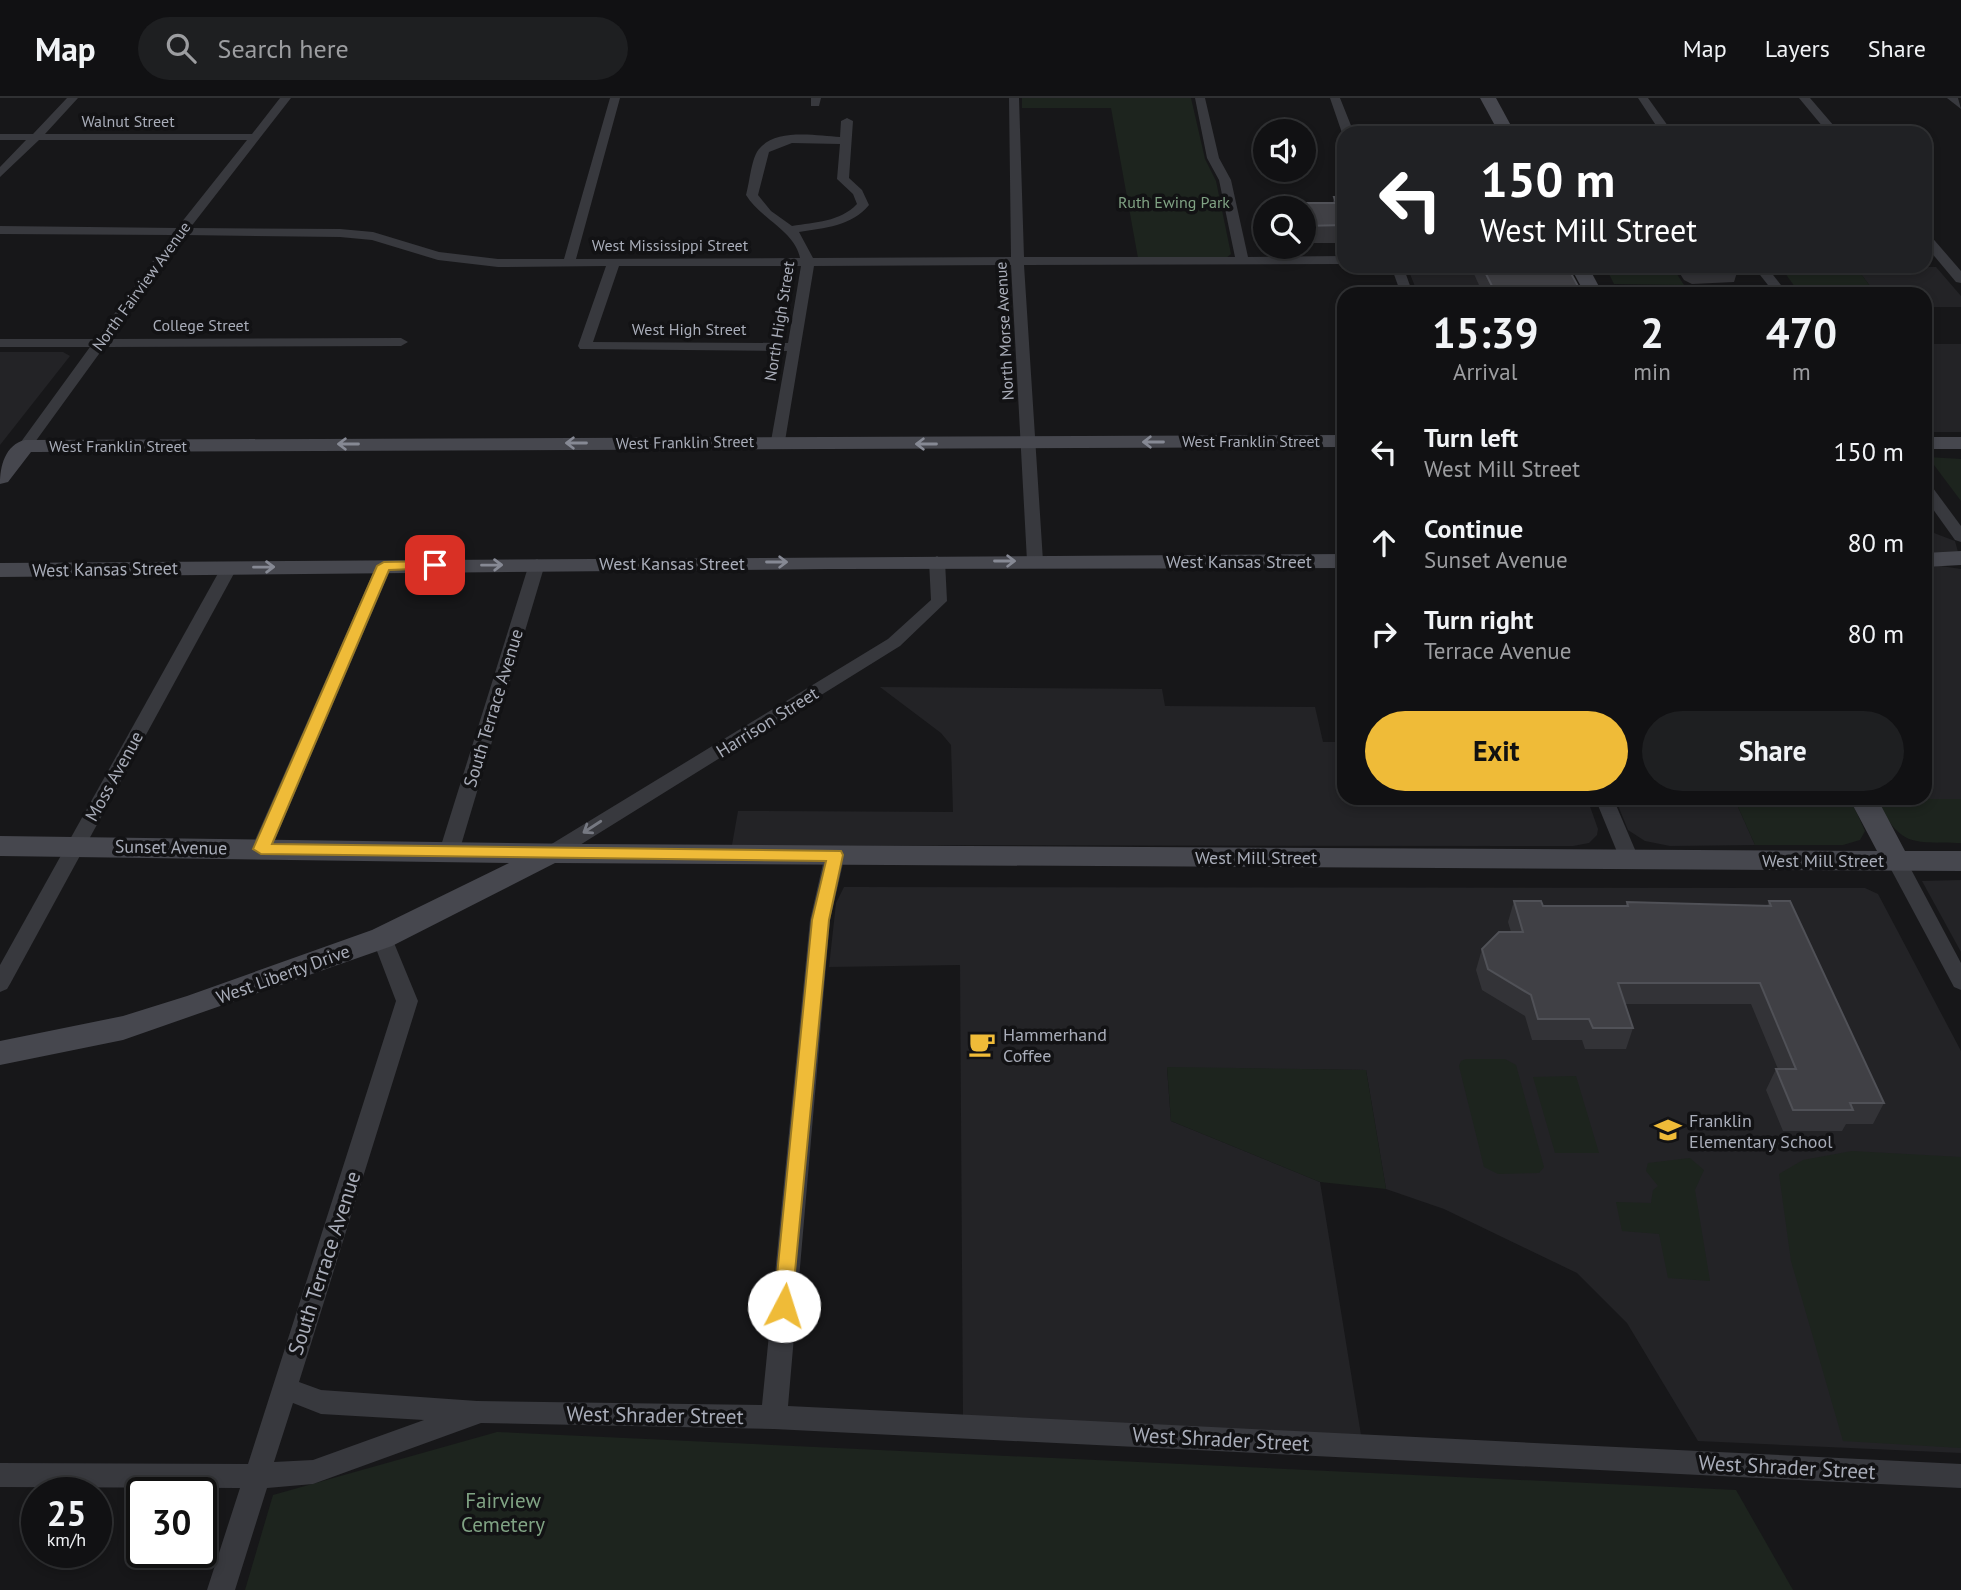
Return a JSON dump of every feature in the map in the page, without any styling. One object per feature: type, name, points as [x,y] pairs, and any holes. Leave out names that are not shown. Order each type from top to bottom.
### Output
[{"type":"street","points":[[0,174],[73,98]]},
{"type":"street","name":"North Fairview Avenue","points":[[0,477],[182,230],[286,98]]},
{"type":"street","points":[[569,263],[615,98]]},
{"type":"street","name":"North Morse Avenue","points":[[1014,98],[1017,261],[1035,561]]},
{"type":"street","points":[[1200,98],[1213,158],[1225,180],[1242,260]]},
{"type":"street","points":[[1335,98],[1345,126]]},
{"type":"street","points":[[1488,98],[1503,126]]},
{"type":"street","points":[[1643,98],[1662,126]]},
{"type":"street","points":[[1804,98],[1828,126]]},
{"type":"street","points":[[1952,98],[1961,107]]},
{"type":"street","points":[[791,230],[842,220],[856,215],[863,205],[858,194],[843,179],[847,121]]},
{"type":"street","name":"Walnut Street","points":[[0,137],[256,137]]},
{"type":"street","name":"North High Street","points":[[778,441],[808,262],[807,250],[791,230],[756,203],[752,195],[764,150],[777,142],[846,141]]},
{"type":"street","name":"West Mississippi Street","points":[[0,230],[340,233],[373,236],[438,256],[498,263],[1337,260]]},
{"type":"street","points":[[1932,245],[1961,279]]},
{"type":"street","points":[[1932,261],[1961,261]]},
{"type":"street","name":"West High Street","points":[[614,263],[584,346],[793,347]]},
{"type":"street","points":[[1765,273],[1776,287]]},
{"type":"street","name":"College Street","points":[[0,343],[401,342]]},
{"type":"street","name":"West Franklin Street","points":[[25,446],[778,441],[838,444],[1337,441]]},
{"type":"street","points":[[1932,443],[1961,443]]},
{"type":"street","points":[[1932,497],[1961,537]]},
{"type":"street","points":[[1932,560],[1961,558]]},
{"type":"street","name":"West Kansas Street","points":[[0,570],[937,561],[1337,561]]},
{"type":"street","name":"Harrison Street","points":[[552,853],[633,801],[836,680],[925,618],[939,601],[937,561]]},
{"type":"street","name":"South Terrace Avenue","points":[[449,852],[537,564]]},
{"type":"street","points":[[261,849],[384,566]]},
{"type":"street","name":"Moss Avenue","points":[[0,984],[229,568]]},
{"type":"street","points":[[1607,805],[1629,859]]},
{"type":"street","points":[[1867,805],[1961,982]]},
{"type":"street","name":"Sunset Avenue","points":[[0,846],[552,853]]},
{"type":"street","name":"West Mill Street","points":[[552,853],[1961,860]]},
{"type":"street","name":"West Liberty Drive","points":[[0,1053],[123,1028],[382,938],[552,853]]},
{"type":"street","points":[[774,1417],[820,920],[835,855]]},
{"type":"street","name":"South Terrace Avenue","points":[[221,1590],[407,1001],[382,938]]},
{"type":"street","name":"West Shrader Street","points":[[284,1388],[321,1402],[481,1411],[774,1417],[1961,1476]]},
{"type":"street","name":"West Shrader Street","points":[[0,1475],[256,1476],[313,1472],[481,1411]]},
{"type":"shaded area","points":[[1932,267],[1936,267],[1961,296],[1961,307],[1932,307],[1932,287],[1871,287],[1860,273],[1932,273]]},
{"type":"shaded area","points":[[1410,273],[1570,273],[1578,287],[1415,287]]},
{"type":"shaded area","points":[[1932,344],[1961,344],[1961,432],[1932,432]]},
{"type":"shaded area","points":[[0,352],[63,352],[70,356],[0,445]]},
{"type":"shaded area","points":[[1932,530],[1955,541],[1958,552],[1932,554]]},
{"type":"shaded area","points":[[1932,566],[1961,569],[1961,799],[1932,799]]},
{"type":"shaded area","points":[[880,687],[1162,689],[1165,706],[1315,707],[1323,742],[1337,742],[1337,805],[1589,805],[1598,829],[1597,835],[1589,843],[1573,846],[732,845],[738,811],[953,812],[951,745],[941,733]]},
{"type":"shaded area","points":[[1618,805],[1737,805],[1755,845],[1670,846],[1645,841],[1628,830]]},
{"type":"shaded area","points":[[1961,880],[1961,952],[1922,881]]},
{"type":"shaded area","points":[[844,887],[1865,888],[1878,894],[1961,1051],[1961,1453],[1698,1441],[1627,1323],[1577,1273],[1444,1209],[1386,1189],[1366,1070],[1167,1068],[1171,1121],[1320,1182],[1361,1435],[963,1417],[960,965],[829,967],[836,903]]},
{"type":"green space","name":"Ruth Ewing Park","points":[[1022,98],[1191,98],[1205,159],[1216,181],[1231,254],[1226,258],[1138,258],[1111,108],[1022,108]]},
{"type":"green space","points":[[1608,273],[1676,273],[1684,285],[1614,284]]},
{"type":"green space","points":[[1785,273],[1860,273],[1871,287],[1795,287]]},
{"type":"green space","points":[[1932,457],[1961,459],[1961,501],[1932,462]]},
{"type":"green space","points":[[1932,799],[1961,799],[1961,843],[1909,839],[1900,834],[1879,805],[1932,805]]},
{"type":"green space","points":[[1737,805],[1853,805],[1865,831],[1860,840],[1843,845],[1755,845]]},
{"type":"green space","points":[[1505,1059],[1516,1065],[1544,1167],[1539,1173],[1498,1174],[1484,1167],[1459,1066],[1461,1061]]},
{"type":"green space","points":[[1167,1067],[1366,1070],[1386,1189],[1320,1182],[1171,1121]]},
{"type":"green space","points":[[1576,1076],[1599,1153],[1555,1153],[1533,1077]]},
{"type":"green space","points":[[1852,1151],[1961,1157],[1961,1448],[1843,1441],[1791,1261],[1779,1174],[1803,1160]]},
{"type":"green space","points":[[1690,1158],[1704,1170],[1695,1190],[1710,1281],[1668,1278],[1659,1234],[1622,1231],[1616,1202],[1651,1203],[1653,1190],[1658,1186],[1646,1171],[1648,1163]]},
{"type":"green space","name":"Fairview Cemetery","points":[[497,1432],[1736,1490],[1793,1590],[245,1590],[273,1495]]},
{"type":"building","points":[[1334,197],[1337,197],[1337,225],[1316,226],[1316,203],[1336,203]]},
{"type":"building","points":[[1486,273],[1571,273],[1578,287],[1492,287]]},
{"type":"building","name":"Franklin Elementary School","points":[[1514,901],[1541,901],[1543,906],[1628,906],[1627,902],[1771,906],[1769,901],[1790,901],[1884,1103],[1850,1103],[1853,1110],[1793,1110],[1776,1069],[1796,1069],[1760,983],[1618,983],[1633,1028],[1593,1028],[1589,1019],[1538,1019],[1531,995],[1488,969],[1482,949],[1499,932],[1523,932]]},
{"type":"place","name":"Hammerhand Coffee","points":[[982,1044]]},
{"type":"place","name":"Franklin Elementary School","points":[[1668,1130]]},
{"type":"route","points":[[435,565],[384,566],[261,849],[835,855],[820,920],[784,1306]]}]
